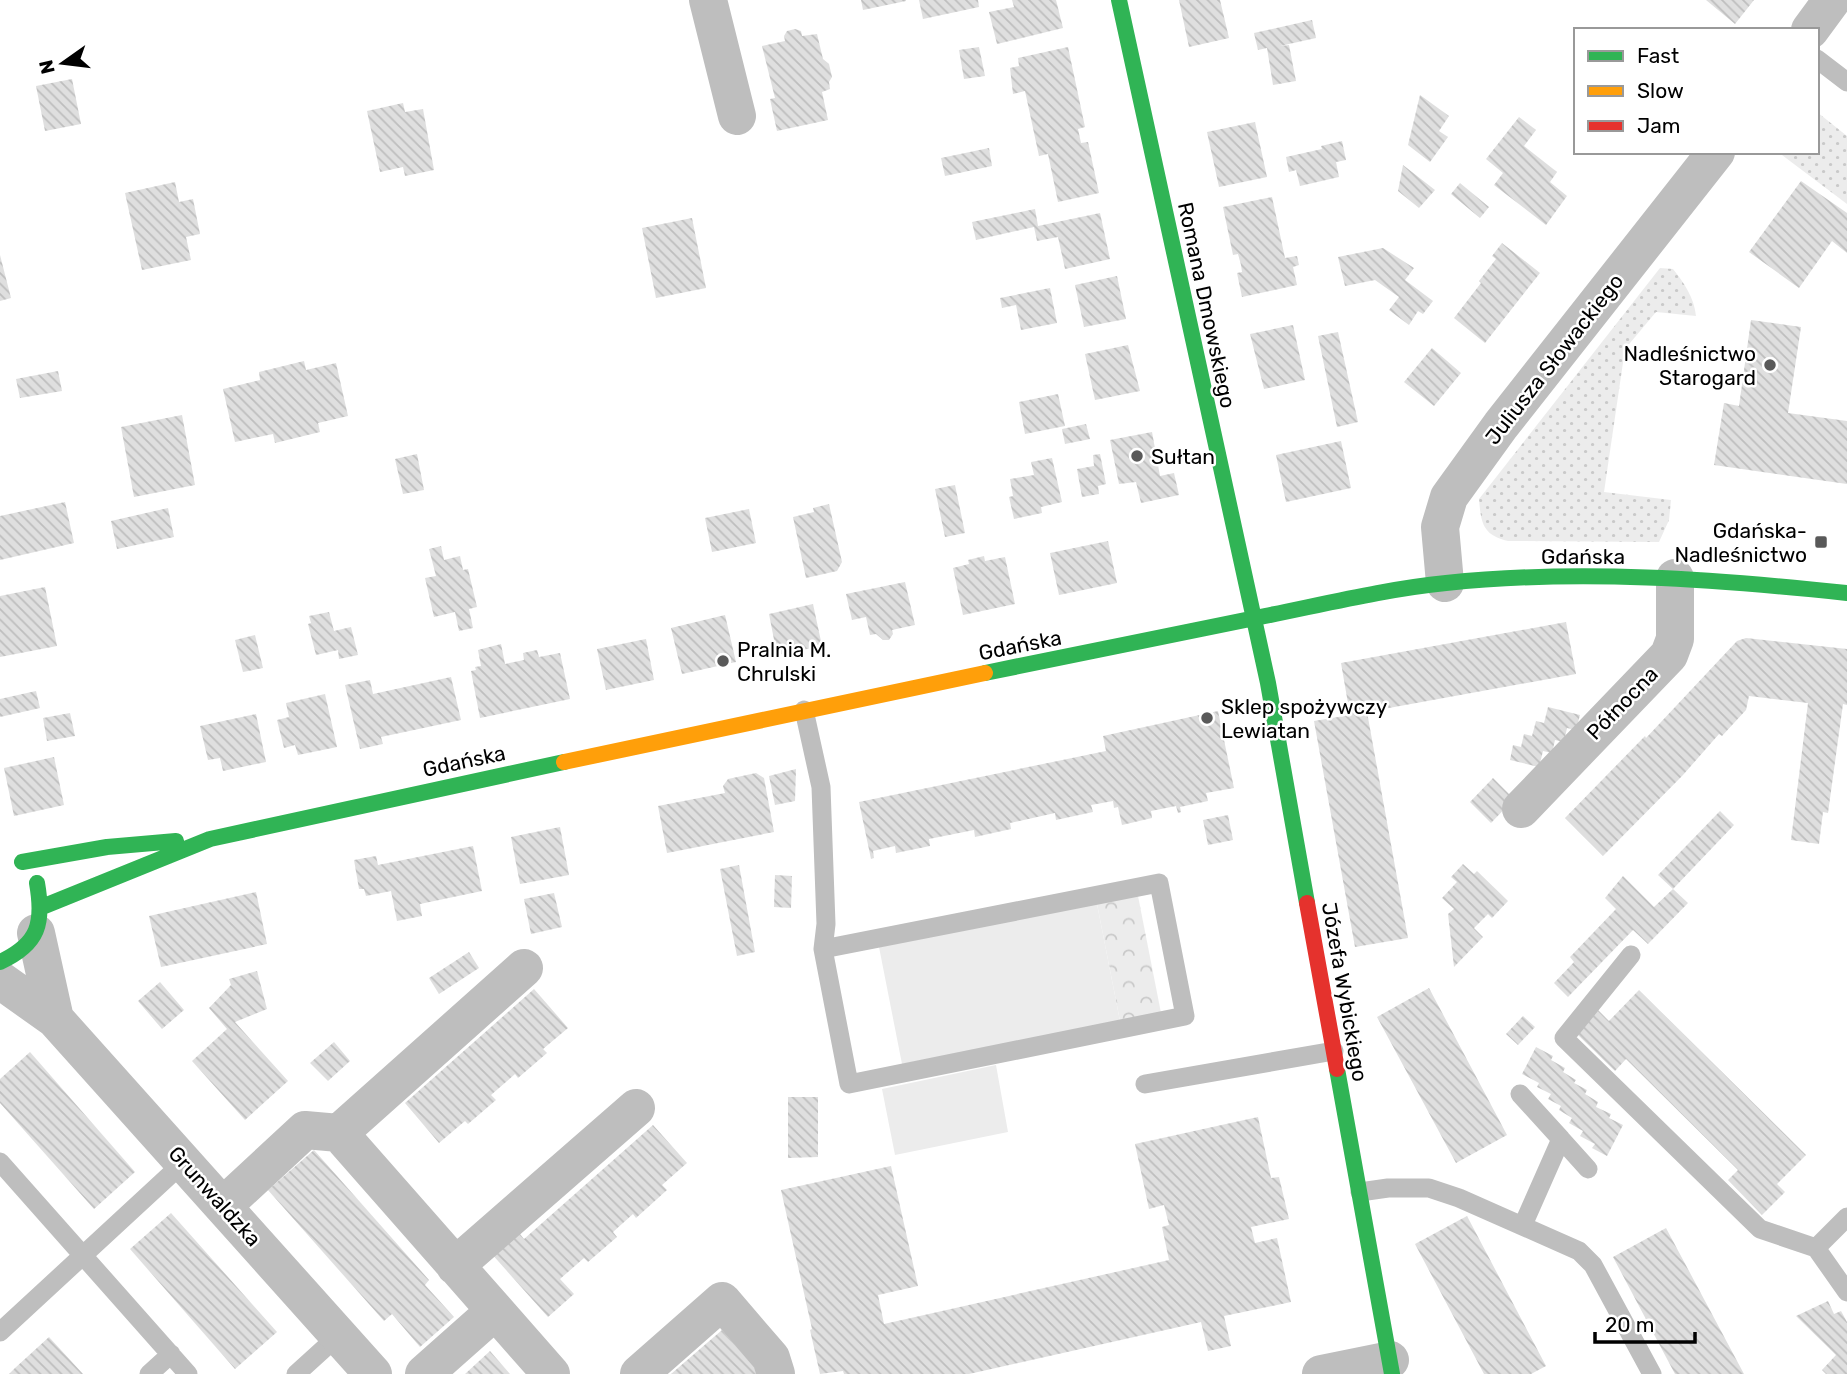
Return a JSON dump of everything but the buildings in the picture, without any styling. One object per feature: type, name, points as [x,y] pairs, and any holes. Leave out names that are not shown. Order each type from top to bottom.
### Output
[{"type":"main road","name":"Romana Dmowskiego","points":[[1119,0],[1254,619]]},
{"type":"main road","name":"Gdańska","points":[[210,839],[39,920],[37,882],[16,858],[107,846],[210,839],[804,710],[1445,583],[1529,577],[1675,578],[1737,581],[1847,593]]},
{"type":"main road","name":"Józefa Wybickiego","points":[[1254,619],[1268,683],[1391,1367]]},
{"type":"main road","points":[[0,962],[13,957],[26,947],[39,920]]},
{"type":"street","points":[[708,0],[737,116]]},
{"type":"street","points":[[1811,28],[1832,0]]},
{"type":"street","name":"Juliusza Słowackiego","points":[[1445,583],[1440,527],[1449,497],[1501,425],[1714,154]]},
{"type":"street","name":"Północna","points":[[1521,808],[1672,650],[1675,639],[1675,578]]},
{"type":"street","name":"Grunwaldzka","points":[[39,920],[55,1019]]},
{"type":"street","points":[[339,1133],[524,968]]},
{"type":"street","name":"Grunwaldzka","points":[[0,980],[55,1019],[373,1374]]},
{"type":"street","points":[[455,1266],[636,1108]]},
{"type":"street","points":[[223,1206],[304,1130],[339,1133],[551,1374]]},
{"type":"street","points":[[639,1374],[722,1301],[771,1358],[776,1374]]},
{"type":"street","points":[[424,1374],[495,1311]]},
{"type":"street","points":[[1321,1374],[1391,1367]]},
{"type":"lane","points":[[1819,61],[1847,82]]},
{"type":"lane","points":[[804,710],[821,787],[826,924],[823,950],[849,1084],[1185,1016],[1159,883],[823,950]]},
{"type":"lane","points":[[1631,955],[1564,1038],[1760,1229],[1816,1248],[1847,1292]]},
{"type":"lane","points":[[1145,1084],[1334,1051]]},
{"type":"lane","points":[[1520,1094],[1588,1169]]},
{"type":"lane","points":[[1523,1225],[1560,1139]]},
{"type":"lane","points":[[0,1332],[184,1162]]},
{"type":"lane","points":[[3,1170],[188,1374]]},
{"type":"lane","points":[[1360,1192],[1388,1188],[1429,1188],[1459,1198],[1580,1251],[1593,1265],[1653,1374]]},
{"type":"lane","points":[[1816,1248],[1847,1217]]},
{"type":"lane","points":[[296,1374],[339,1335]]},
{"type":"lane","points":[[149,1374],[171,1354]]},
{"type":"green space","points":[[1819,114],[1847,136],[1847,204],[1781,154],[1819,154]]},
{"type":"green space","points":[[1660,268],[1673,269],[1677,274],[1691,296],[1696,316],[1656,312],[1625,349],[1604,492],[1671,500],[1669,520],[1659,542],[1508,541],[1493,535],[1482,521],[1479,499]]},
{"type":"green space","points":[[1138,896],[1161,1013],[1120,1021],[1097,904]]},
{"type":"green space","points":[[1097,904],[1120,1021],[902,1064],[879,947]]},
{"type":"green space","points":[[996,1065],[1008,1132],[895,1155],[882,1089]]},
{"type":"traffic: fast","points":[[1119,0],[1268,683],[1307,903]]},
{"type":"traffic: fast","points":[[985,673],[1356,597],[1446,583],[1546,577],[1647,577],[1847,593]]},
{"type":"traffic: fast","points":[[42,907],[210,839],[564,762]]},
{"type":"traffic: fast","points":[[22,862],[107,847],[176,841]]},
{"type":"traffic: fast","points":[[0,962],[23,948],[36,931],[40,910],[37,883]]},
{"type":"traffic: fast","points":[[1337,1069],[1392,1374]]},
{"type":"traffic: slow","points":[[564,762],[985,673]]},
{"type":"traffic: jam","points":[[1307,903],[1337,1069]]},
{"type":"place","name":"Nadleśnictwo Starogard","points":[[1770,365]]},
{"type":"place","name":"Sułtan","points":[[1137,456]]},
{"type":"place","name":"Gdańska- Nadleśnictwo","points":[[1821,542]]},
{"type":"place","name":"Pralnia M. Chrulski","points":[[723,661]]},
{"type":"place","name":"Sklep spożywczy Lewiatan","points":[[1207,718]]}]
